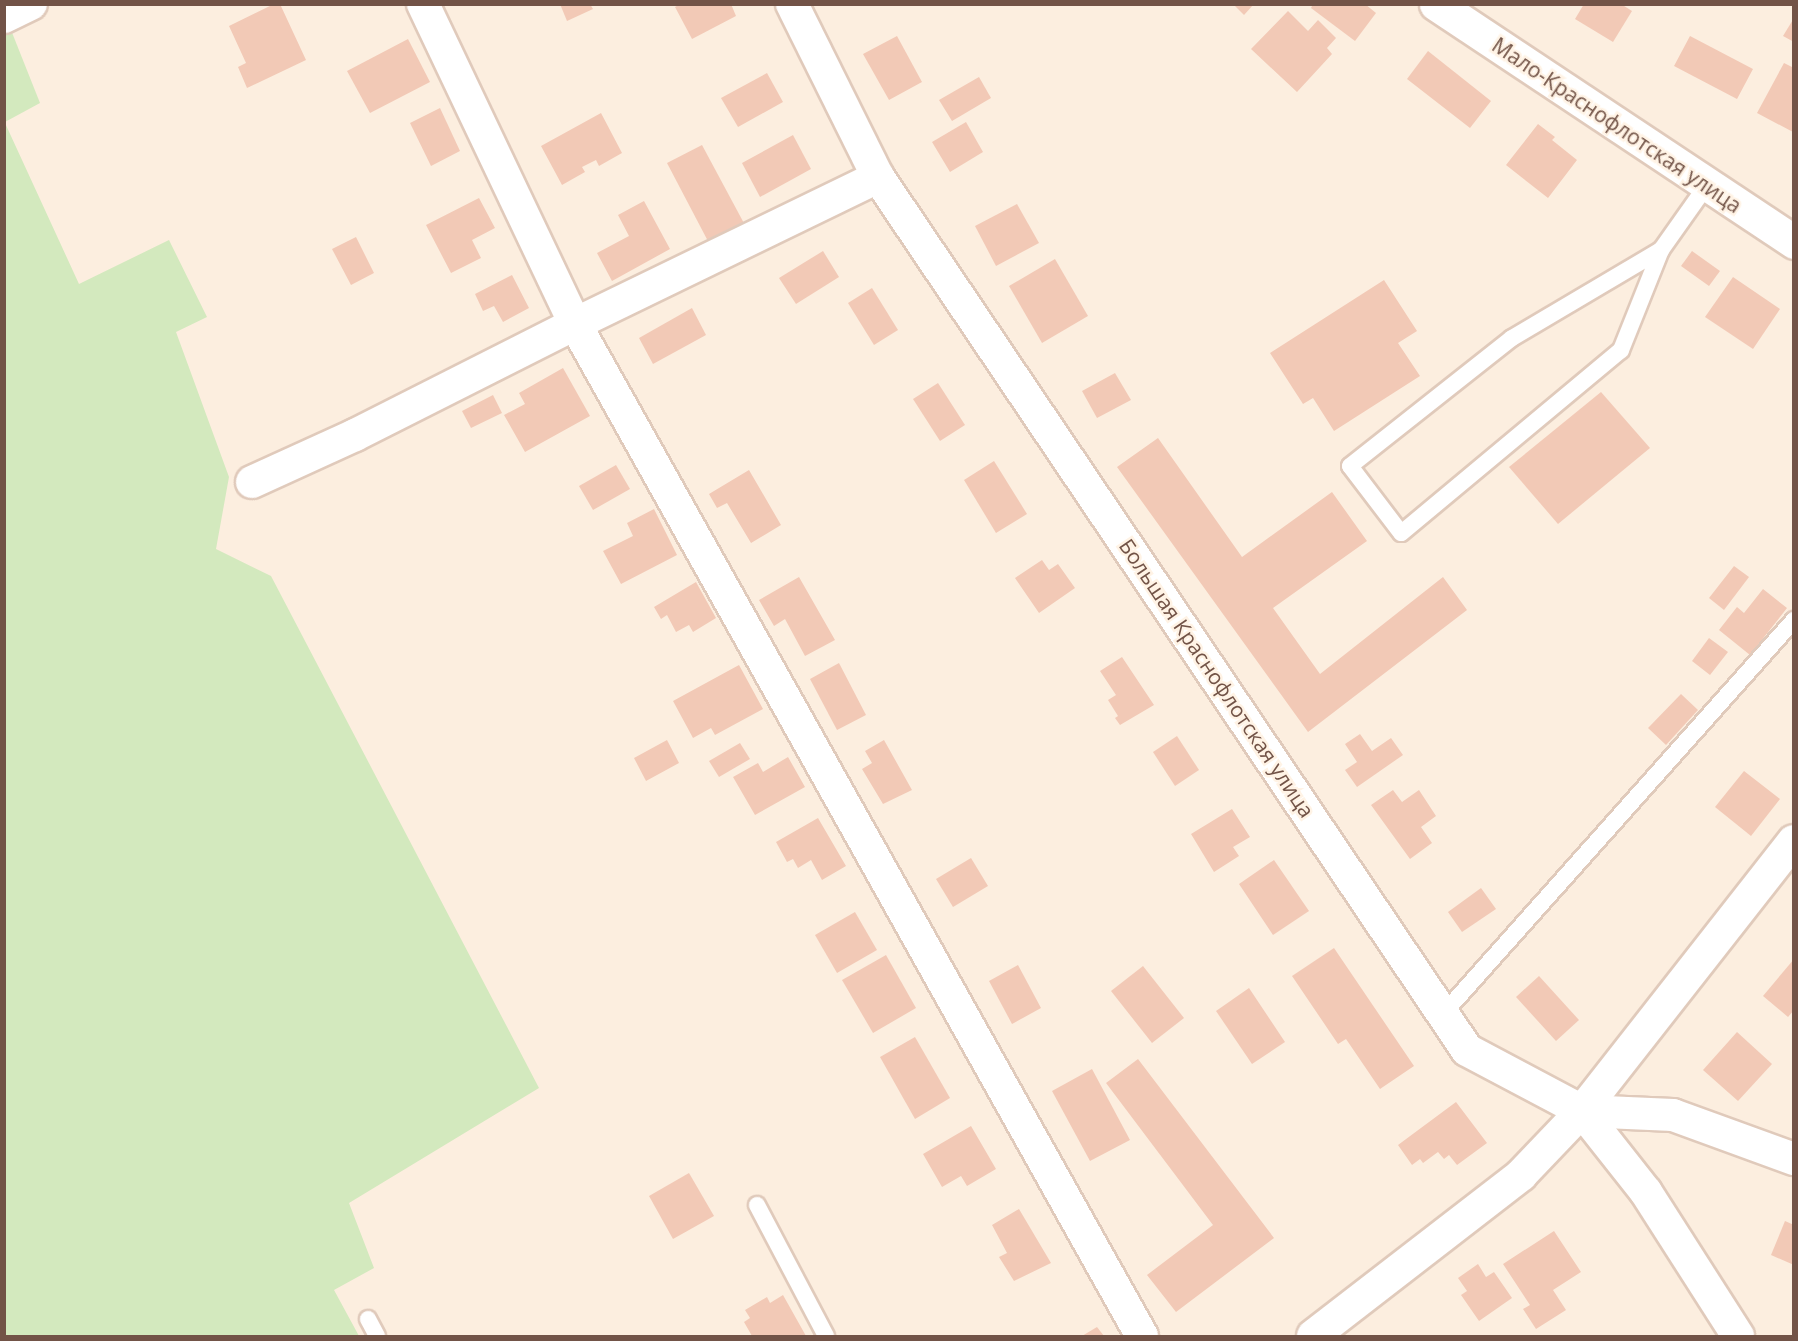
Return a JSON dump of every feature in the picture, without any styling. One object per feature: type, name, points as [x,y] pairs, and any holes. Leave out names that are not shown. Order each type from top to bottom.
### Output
[{"type":"street","points":[[4,17],[32,4]]},
{"type":"street","points":[[423,4],[575,324],[1142,1336]]},
{"type":"street","name":"Большая Краснофлотская улица","points":[[792,4],[879,177],[1467,1050],[1582,1112],[1673,1115],[1794,1159]]},
{"type":"street","name":"Мало-Краснофлотская улица","points":[[1440,6],[1794,242]]},
{"type":"street","points":[[252,482],[355,435],[575,324],[879,177]]},
{"type":"street","points":[[1313,1336],[1521,1175],[1582,1112],[1794,841]]},
{"type":"street","points":[[1582,1112],[1646,1192],[1738,1336]]},
{"type":"lane","points":[[1661,250],[1512,338],[1350,466],[1401,533],[1621,350],[1661,250],[1707,185]]},
{"type":"lane","points":[[1443,1014],[1794,620]]},
{"type":"lane","points":[[757,1205],[826,1336]]},
{"type":"lane","points":[[368,1319],[377,1336]]},
{"type":"green space","points":[[9,25],[40,103],[5,122],[4,29]]},
{"type":"green space","points":[[5,123],[79,284],[169,240],[207,317],[176,332],[229,477],[216,549],[271,576],[539,1088],[349,1203],[374,1268],[334,1290],[359,1336],[5,1336]]},
{"type":"building","points":[[274,4],[280,4],[306,60],[247,88],[238,67],[246,63],[229,26]]},
{"type":"building","points":[[560,4],[590,4],[593,9],[567,21]]},
{"type":"building","points":[[680,4],[731,4],[736,16],[692,39],[675,7]]},
{"type":"building","points":[[1233,4],[1254,4],[1244,15]]},
{"type":"building","points":[[1313,4],[1365,4],[1376,13],[1355,41],[1311,8]]},
{"type":"building","points":[[1584,4],[1621,4],[1632,11],[1613,42],[1575,19]]},
{"type":"building","points":[[1288,11],[1308,31],[1318,20],[1336,38],[1327,48],[1332,54],[1297,92],[1251,49]]},
{"type":"building","points":[[1794,18],[1794,42],[1783,36]]},
{"type":"building","points":[[897,36],[922,82],[889,100],[863,54]]},
{"type":"building","points":[[1690,36],[1753,69],[1737,99],[1674,66]]},
{"type":"building","points":[[408,39],[430,82],[370,113],[347,71]]},
{"type":"building","points":[[1428,51],[1491,101],[1470,128],[1407,79]]},
{"type":"building","points":[[1784,63],[1794,68],[1793,132],[1757,113]]},
{"type":"building","points":[[767,73],[783,102],[738,127],[721,98]]},
{"type":"building","points":[[979,77],[991,98],[952,121],[939,100]]},
{"type":"building","points":[[440,108],[460,151],[431,166],[410,123]]},
{"type":"building","points":[[601,113],[622,153],[599,166],[596,160],[582,167],[585,172],[562,185],[541,146]]},
{"type":"building","points":[[966,122],[983,152],[950,172],[932,142]]},
{"type":"building","points":[[1538,124],[1555,137],[1552,140],[1577,160],[1548,198],[1506,165]]},
{"type":"building","points":[[793,135],[811,169],[760,197],[742,163]]},
{"type":"building","points":[[702,145],[746,227],[710,245],[667,163]]},
{"type":"building","points":[[479,198],[495,228],[472,240],[481,258],[451,273],[426,225]]},
{"type":"building","points":[[644,201],[670,249],[612,281],[597,253],[629,236],[618,215]]},
{"type":"building","points":[[1017,204],[1039,243],[996,266],[975,226]]},
{"type":"building","points":[[356,237],[374,273],[351,285],[332,249]]},
{"type":"building","points":[[823,251],[839,277],[796,304],[779,278]]},
{"type":"building","points":[[1692,251],[1720,271],[1709,286],[1681,266]]},
{"type":"building","points":[[1055,259],[1088,316],[1042,343],[1009,286]]},
{"type":"building","points":[[512,275],[529,308],[503,322],[494,306],[483,311],[475,294]]},
{"type":"building","points":[[1733,277],[1780,309],[1753,349],[1705,317]]},
{"type":"building","points":[[1384,280],[1417,331],[1398,343],[1420,376],[1334,431],[1313,398],[1303,404],[1270,353]]},
{"type":"building","points":[[872,288],[898,330],[874,345],[848,303]]},
{"type":"building","points":[[692,308],[706,335],[653,364],[639,338]]},
{"type":"building","points":[[563,368],[590,416],[525,452],[504,415],[525,404],[519,393]]},
{"type":"building","points":[[1115,373],[1131,400],[1097,418],[1082,391]]},
{"type":"building","points":[[938,383],[965,425],[940,441],[913,399]]},
{"type":"building","points":[[1601,392],[1650,448],[1558,524],[1509,467]]},
{"type":"building","points":[[493,395],[502,413],[471,428],[462,411]]},
{"type":"building","points":[[1158,438],[1242,557],[1332,492],[1367,541],[1273,608],[1320,674],[1443,577],[1467,610],[1308,732],[1117,467]]},
{"type":"building","points":[[994,461],[1027,514],[996,533],[964,480]]},
{"type":"building","points":[[616,465],[630,489],[593,510],[579,486]]},
{"type":"building","points":[[749,470],[781,525],[751,543],[727,503],[717,508],[709,494]]},
{"type":"building","points":[[654,509],[677,555],[621,584],[603,551],[633,536],[627,523]]},
{"type":"building","points":[[1042,560],[1049,570],[1058,564],[1075,588],[1039,613],[1015,578]]},
{"type":"building","points":[[1734,566],[1749,577],[1724,610],[1709,598]]},
{"type":"building","points":[[799,577],[835,640],[805,656],[785,619],[774,626],[759,600]]},
{"type":"building","points":[[696,582],[716,618],[693,632],[689,625],[676,632],[667,615],[661,619],[654,607]]},
{"type":"building","points":[[1763,589],[1787,608],[1750,655],[1719,630],[1737,607],[1744,613]]},
{"type":"building","points":[[1709,638],[1728,652],[1710,675],[1692,661]]},
{"type":"building","points":[[1122,657],[1154,705],[1120,725],[1115,718],[1118,716],[1108,700],[1116,695],[1100,671]]},
{"type":"building","points":[[839,663],[866,715],[837,730],[810,679]]},
{"type":"building","points":[[739,665],[763,709],[715,735],[711,728],[693,738],[673,701]]},
{"type":"building","points":[[1681,694],[1698,710],[1666,745],[1648,728]]},
{"type":"building","points":[[1360,734],[1372,751],[1391,738],[1403,755],[1357,787],[1345,770],[1357,762],[1345,744]]},
{"type":"building","points":[[1177,736],[1199,770],[1175,786],[1153,752]]},
{"type":"building","points":[[667,740],[679,763],[646,781],[634,758]]},
{"type":"building","points":[[884,740],[912,790],[883,804],[862,769],[872,763],[865,751]]},
{"type":"building","points":[[740,743],[750,759],[719,777],[709,761]]},
{"type":"building","points":[[788,757],[805,787],[755,815],[733,777],[758,763],[763,772]]},
{"type":"building","points":[[1744,771],[1780,799],[1751,836],[1715,807]]},
{"type":"building","points":[[1393,790],[1402,802],[1419,790],[1436,816],[1421,827],[1432,843],[1410,859],[1371,805]]},
{"type":"building","points":[[1232,809],[1250,837],[1233,847],[1239,856],[1214,872],[1191,834]]},
{"type":"building","points":[[818,818],[846,866],[822,880],[811,860],[798,868],[793,859],[787,862],[776,842]]},
{"type":"building","points":[[971,858],[988,886],[953,907],[936,879]]},
{"type":"building","points":[[1274,860],[1309,911],[1273,935],[1239,884]]},
{"type":"building","points":[[1481,888],[1496,909],[1462,932],[1448,912]]},
{"type":"building","points":[[855,912],[877,950],[837,973],[815,935]]},
{"type":"building","points":[[1334,948],[1414,1066],[1380,1089],[1346,1039],[1338,1044],[1292,976]]},
{"type":"building","points":[[886,955],[916,1008],[873,1033],[842,980]]},
{"type":"building","points":[[1794,959],[1794,1010],[1788,1017],[1763,996]]},
{"type":"building","points":[[1018,965],[1041,1008],[1012,1024],[989,981]]},
{"type":"building","points":[[1143,966],[1184,1018],[1152,1043],[1111,991]]},
{"type":"building","points":[[1539,976],[1579,1020],[1556,1041],[1516,997]]},
{"type":"building","points":[[1249,988],[1285,1042],[1252,1064],[1216,1011]]},
{"type":"building","points":[[1737,1032],[1772,1064],[1738,1101],[1703,1070]]},
{"type":"building","points":[[915,1037],[950,1098],[915,1119],[880,1057]]},
{"type":"building","points":[[1138,1059],[1274,1238],[1176,1312],[1147,1275],[1213,1225],[1106,1083]]},
{"type":"building","points":[[1092,1069],[1130,1140],[1090,1161],[1052,1091]]},
{"type":"building","points":[[1456,1102],[1487,1143],[1457,1165],[1449,1155],[1444,1159],[1438,1152],[1423,1163],[1420,1159],[1412,1165],[1398,1145]]},
{"type":"building","points":[[971,1126],[996,1169],[967,1186],[961,1176],[942,1187],[923,1154]]},
{"type":"building","points":[[689,1173],[714,1216],[673,1239],[649,1196]]},
{"type":"building","points":[[1019,1209],[1051,1263],[1014,1281],[999,1257],[1007,1253],[992,1225]]},
{"type":"building","points":[[1785,1221],[1794,1225],[1794,1265],[1771,1255]]},
{"type":"building","points":[[1554,1231],[1581,1272],[1553,1290],[1566,1310],[1536,1329],[1523,1309],[1530,1305],[1503,1264]]},
{"type":"building","points":[[1478,1264],[1486,1277],[1494,1272],[1512,1298],[1479,1321],[1461,1295],[1467,1291],[1458,1278]]},
{"type":"building","points":[[783,1295],[806,1336],[752,1336],[744,1322],[750,1318],[745,1310],[767,1297],[770,1303]]},
{"type":"building","points":[[1097,1327],[1104,1336],[1082,1336]]}]
